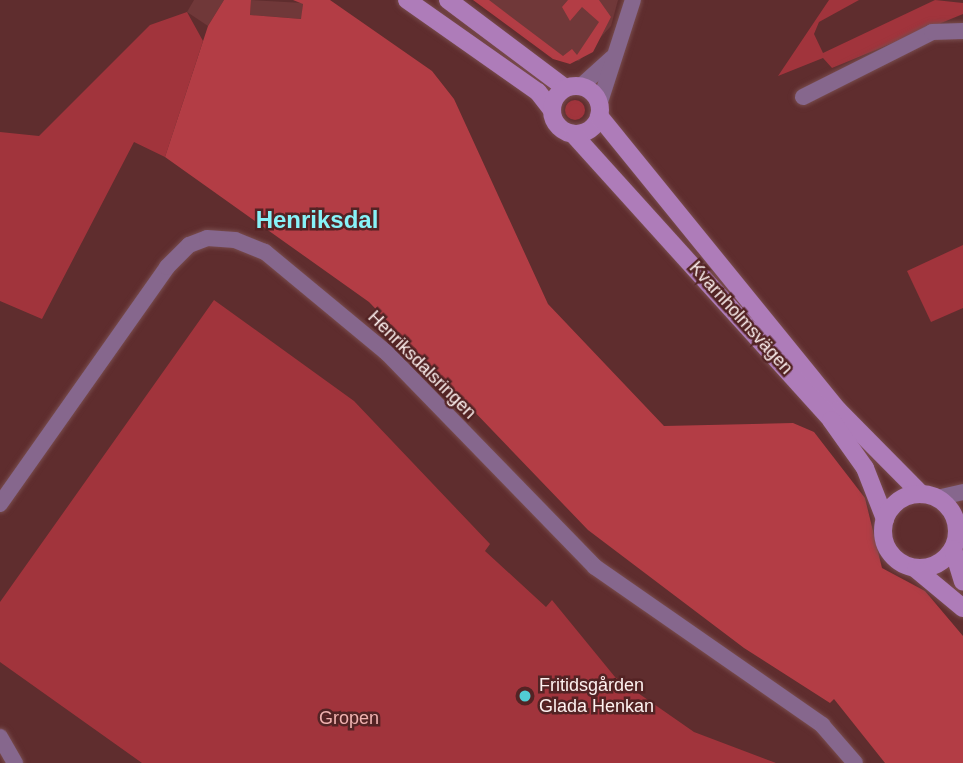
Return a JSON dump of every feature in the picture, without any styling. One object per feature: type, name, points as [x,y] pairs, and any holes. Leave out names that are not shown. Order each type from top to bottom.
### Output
[{"type":"street","points":[[407,0],[538,92],[552,110],[557,125],[573,134],[590,129],[599,110],[633,0]]},
{"type":"street","points":[[448,0],[573,88],[599,110]]},
{"type":"street","points":[[803,97],[932,32],[963,31]]},
{"type":"street","points":[[552,110],[573,88],[614,56]]},
{"type":"street","name":"Kvarnholmsvägen","points":[[599,110],[866,443],[929,496],[950,509],[958,537],[963,582]]},
{"type":"street","name":"Kvarnholmsvägen","points":[[573,134],[831,420],[865,467],[885,519],[886,547],[963,608]]},
{"type":"street","name":"Henriksdalsringen","points":[[0,504],[167,267],[189,245],[207,238],[235,240],[265,252],[387,354],[595,567],[822,725],[855,763]]},
{"type":"street","points":[[885,519],[898,501],[963,492]]},
{"type":"street","points":[[916,569],[935,565],[958,537]]},
{"type":"street","points":[[0,737],[15,763]]},
{"type":"shaded area","points":[[194,0],[224,0],[208,26],[187,12]]},
{"type":"shaded area","points":[[224,0],[251,0],[250,15],[301,19],[303,4],[293,0],[330,0],[432,71],[454,99],[548,304],[664,426],[793,423],[814,432],[865,498],[882,568],[925,591],[963,636],[963,763],[885,763],[834,699],[830,703],[744,648],[588,530],[369,302],[165,157],[208,26]]},
{"type":"shaded area","points":[[251,0],[303,3],[302,19],[250,15]]},
{"type":"shaded area","points":[[473,0],[489,0],[563,56],[572,49],[577,55],[599,22],[582,7],[570,21],[562,7],[568,0],[599,0],[611,17],[593,52],[570,64],[553,59]]},
{"type":"shaded area","points":[[485,0],[618,0],[611,26],[579,61],[562,59]]},
{"type":"green space","points":[[829,0],[859,0],[819,22],[814,34],[823,53],[935,0],[963,3],[963,14],[832,68],[823,58],[778,76]]},
{"type":"green space","points":[[187,12],[203,41],[165,157],[134,142],[42,319],[0,301],[0,132],[39,136],[150,25]]},
{"type":"green space","points":[[575,100],[582,103],[585,110],[582,117],[575,120],[568,117],[565,110],[568,103]]},
{"type":"green space","points":[[963,245],[963,308],[931,322],[907,271]]},
{"type":"green space","name":"Gropen","points":[[214,300],[354,401],[490,544],[485,551],[546,607],[552,600],[615,677],[694,732],[776,763],[142,763],[0,662],[0,602]]},
{"type":"place","name":"Fritidsgården Glada Henkan","points":[[525,696]]},
{"type":"district","name":"Henriksdal","points":[[317,220]]}]
